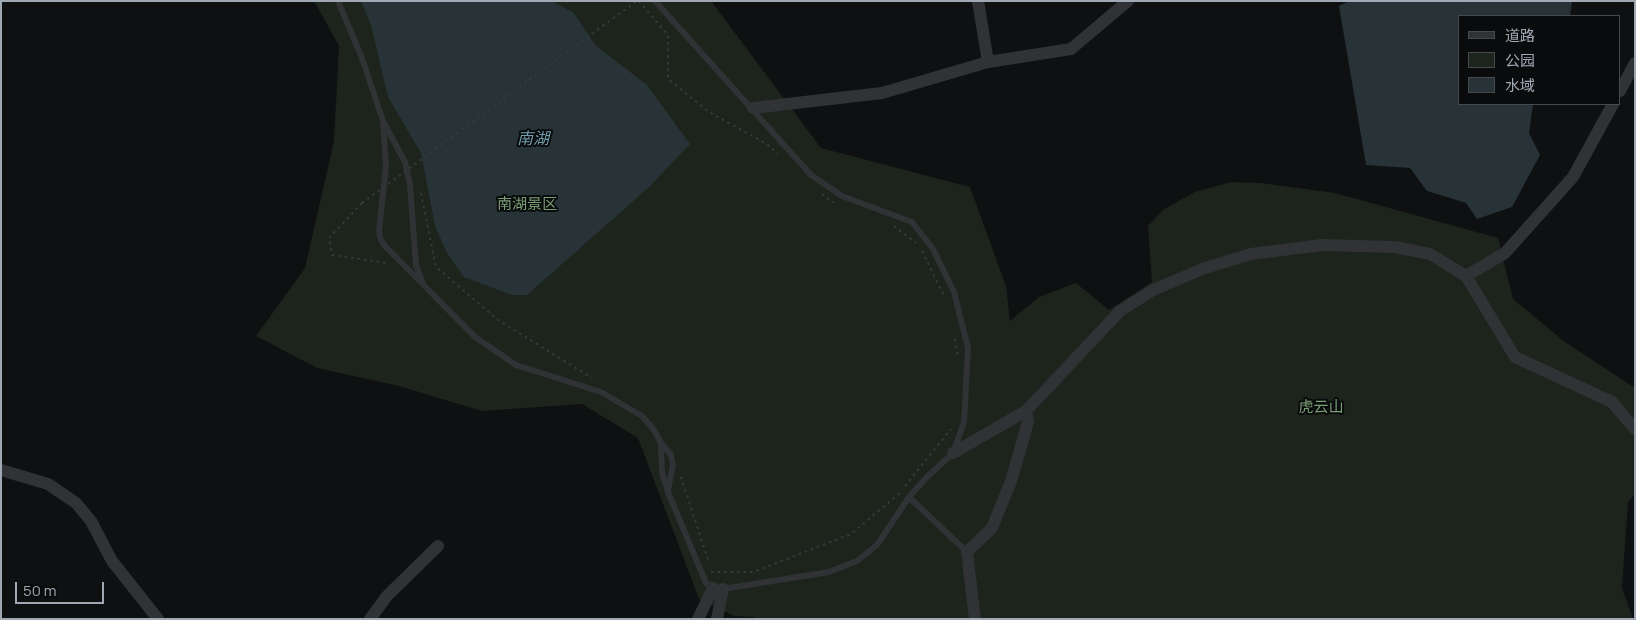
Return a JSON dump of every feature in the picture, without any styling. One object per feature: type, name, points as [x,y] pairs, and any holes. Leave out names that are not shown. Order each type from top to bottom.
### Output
[{"type":"street","points":[[978,1],[988,62]]},
{"type":"street","points":[[753,108],[882,93],[988,62],[1071,49],[1128,1]]},
{"type":"street","points":[[1621,88],[1635,63]]},
{"type":"street","points":[[1466,276],[1505,253],[1573,177],[1612,105]]},
{"type":"street","points":[[953,453],[1026,411],[1120,311],[1153,290],[1205,268],[1251,254],[1322,245],[1395,247],[1430,254],[1466,276],[1515,357],[1612,402],[1635,429]]},
{"type":"street","points":[[975,619],[967,552],[992,528],[1011,481],[1028,422],[1026,411]]},
{"type":"street","points":[[1,470],[48,484],[76,503],[91,521],[112,561],[158,619]]},
{"type":"street","points":[[370,619],[387,596],[438,546]]},
{"type":"street","points":[[698,619],[718,588]]},
{"type":"street","points":[[717,619],[718,588]]},
{"type":"lane","points":[[338,1],[362,58],[383,120],[405,162],[410,186],[416,264],[425,286]]},
{"type":"lane","points":[[655,1],[753,108],[811,175],[842,196],[912,222],[933,249],[954,292],[968,348],[964,422],[953,453],[909,497],[877,545],[857,561],[829,572],[718,588],[706,583],[668,492],[662,472],[661,443]]},
{"type":"lane","points":[[383,120],[386,167],[379,214],[380,238],[475,337],[516,365],[601,392],[642,416],[671,455],[673,465],[668,492]]},
{"type":"lane","points":[[909,497],[967,552]]},
{"type":"path","points":[[403,264],[332,255],[329,238],[362,203],[638,1],[668,34],[668,79],[709,112],[767,144],[781,156]]},
{"type":"path","points":[[413,164],[415,173]]},
{"type":"path","points":[[815,188],[829,201],[838,204]]},
{"type":"path","points":[[420,191],[436,267],[498,320],[598,382]]},
{"type":"path","points":[[888,221],[920,247],[946,300]]},
{"type":"path","points":[[955,336],[959,363]]},
{"type":"path","points":[[680,475],[712,573],[754,572],[851,534],[901,491],[953,427]]},
{"type":"green space","points":[[314,1],[711,1],[821,148],[970,187],[1006,286],[1010,321],[1039,297],[1076,283],[1109,310],[1152,282],[1148,226],[1164,209],[1195,192],[1231,182],[1261,183],[1335,193],[1498,238],[1513,299],[1565,342],[1635,388],[1635,494],[1628,502],[1622,588],[1633,619],[754,619],[754,617],[734,616],[699,599],[638,438],[582,404],[482,411],[399,386],[317,368],[256,336],[305,268],[334,141],[339,46]]},
{"type":"water","name":"南湖","points":[[361,1],[552,1],[574,13],[595,45],[647,85],[690,144],[649,187],[527,295],[512,295],[464,277],[447,253],[435,226],[421,153],[388,97],[371,25]]},
{"type":"water","points":[[1349,1],[1572,1],[1570,15],[1458,15],[1458,105],[1533,105],[1529,133],[1540,155],[1512,207],[1477,219],[1466,203],[1427,191],[1410,168],[1366,165],[1339,6]]},
{"type":"park label","name":"南湖景区","points":[[527,205]]},
{"type":"park label","name":"虎云山","points":[[1321,408]]}]
